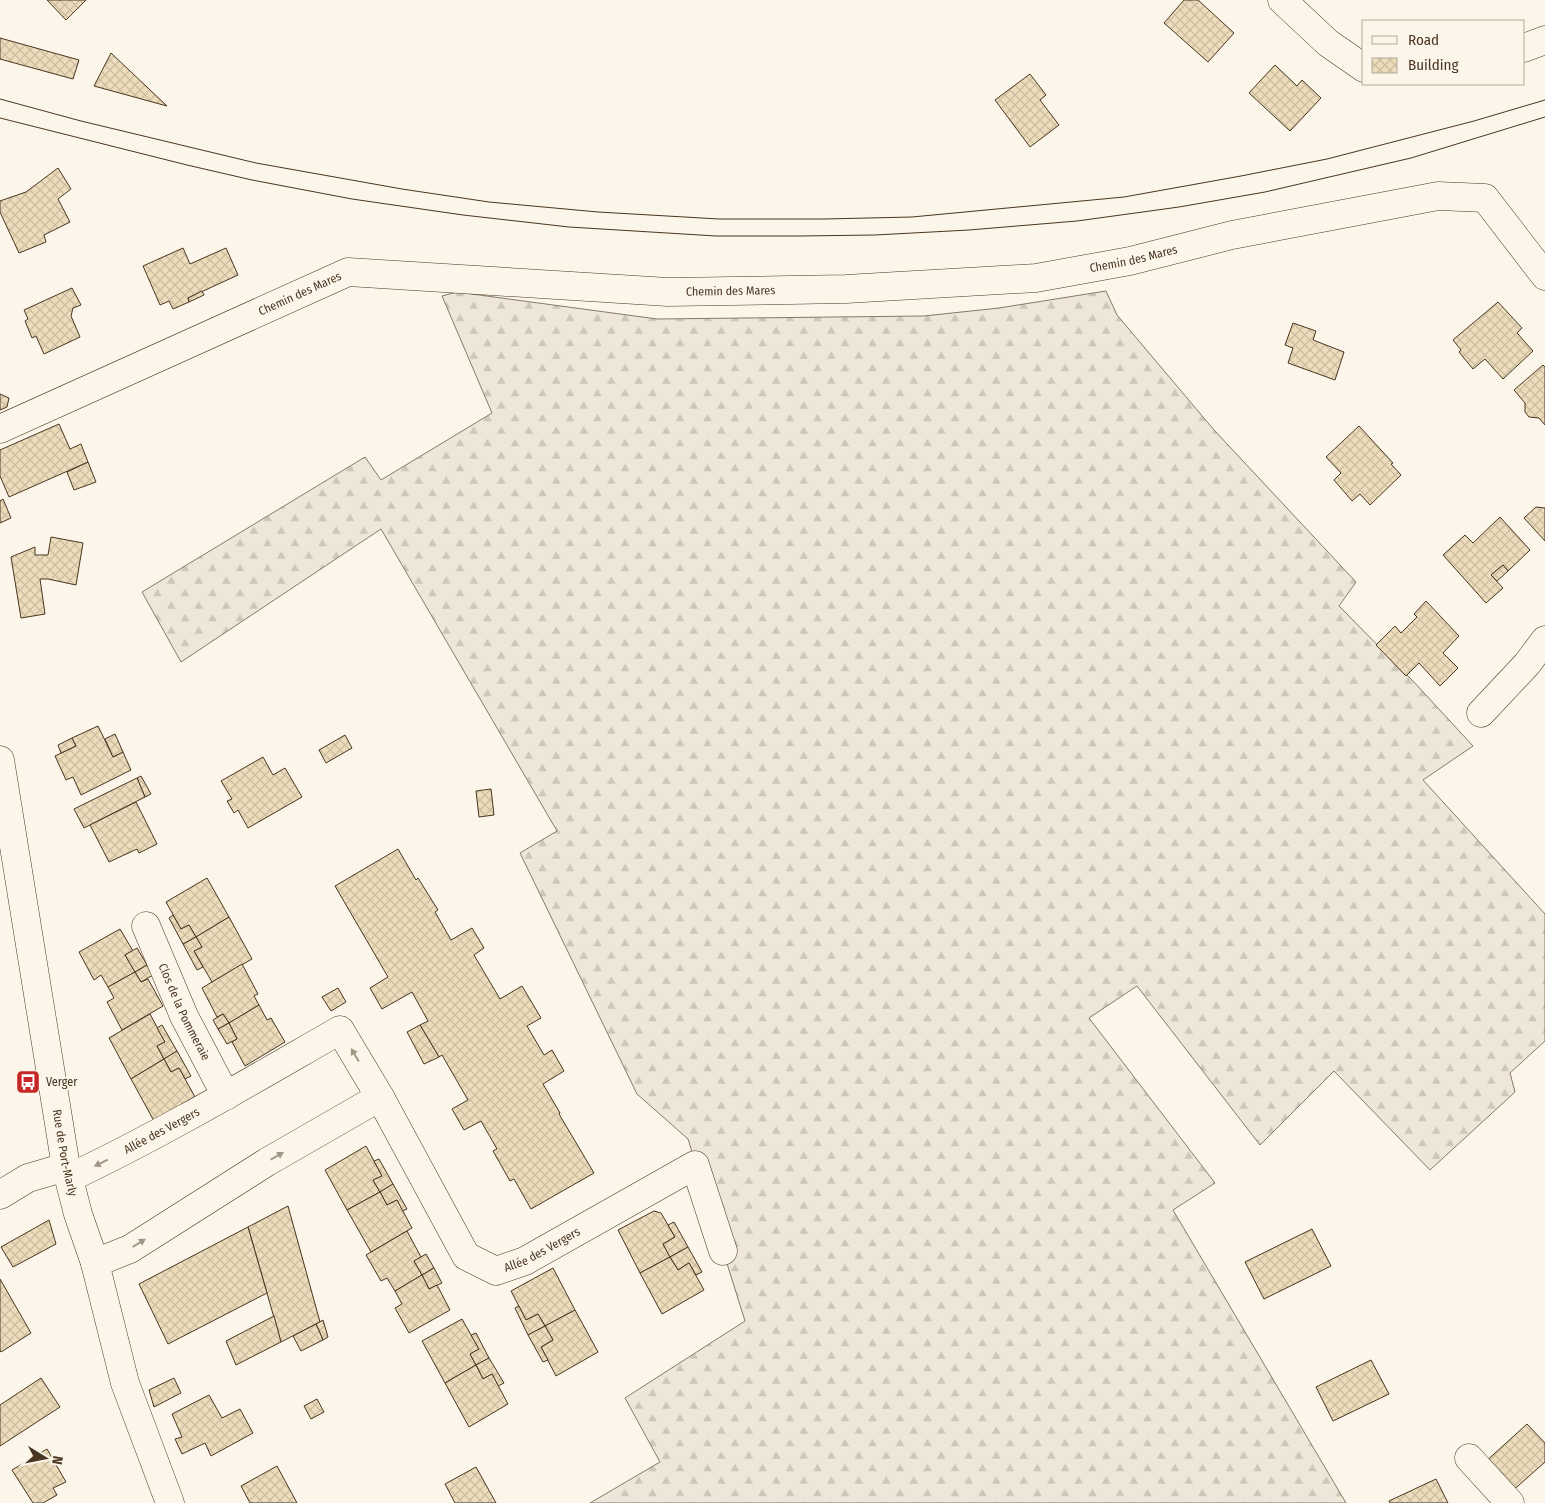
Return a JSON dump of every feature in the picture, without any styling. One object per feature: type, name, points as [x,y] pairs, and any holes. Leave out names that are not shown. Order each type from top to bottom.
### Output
[{"type":"street","points":[[1282,0],[1328,42],[1362,67]]},
{"type":"street","points":[[1525,48],[1545,40]]},
{"type":"street","name":"Chemin des Mares","points":[[0,429],[348,272],[668,292],[846,289],[1036,278],[1130,260],[1232,236],[1438,196],[1485,198],[1545,276]]},
{"type":"street","points":[[1481,713],[1527,664],[1545,640]]},
{"type":"street","name":"Rue de Port-Marly","points":[[0,760],[68,1173],[78,1214],[95,1263],[126,1382],[170,1503]]},
{"type":"street","name":"Clos de la Pommeraie","points":[[146,926],[184,1016],[226,1096]]},
{"type":"street","name":"Allée des Vergers","points":[[0,1195],[28,1178],[68,1173],[107,1160],[226,1096],[340,1030],[380,1097],[466,1256],[496,1271],[525,1261],[695,1165],[723,1251]]},
{"type":"street","points":[[95,1263],[130,1249],[267,1162],[380,1097]]},
{"type":"street","points":[[1469,1458],[1510,1503]]},
{"type":"green space","points":[[1106,291],[1117,315],[1214,430],[1356,582],[1339,606],[1413,681],[1473,746],[1423,780],[1545,914],[1545,1041],[1510,1073],[1515,1092],[1430,1170],[1334,1071],[1260,1145],[1137,986],[1089,1018],[1215,1183],[1173,1210],[1346,1503],[590,1503],[660,1462],[625,1398],[745,1321],[688,1139],[637,1094],[520,853],[557,831],[381,529],[181,662],[142,592],[365,457],[381,480],[492,413],[442,296],[457,292],[657,319],[924,316],[999,308]]},
{"type":"building","points":[[47,0],[86,0],[66,20]]},
{"type":"building","points":[[1184,0],[1198,0],[1234,33],[1208,62],[1164,23]]},
{"type":"building","points":[[0,38],[79,60],[73,79],[0,59]]},
{"type":"building","points":[[111,53],[167,106],[94,86]]},
{"type":"building","points":[[1275,65],[1297,86],[1302,80],[1321,98],[1290,131],[1249,93]]},
{"type":"building","points":[[1030,74],[1046,95],[1040,100],[1059,125],[1030,147],[995,100]]},
{"type":"building","points":[[58,168],[71,189],[58,199],[70,222],[44,235],[46,242],[19,253],[0,212],[0,201],[26,192]]},
{"type":"building","points":[[183,248],[190,264],[226,248],[238,275],[188,298],[189,302],[173,309],[169,301],[160,305],[143,266]]},
{"type":"building","points":[[72,288],[81,305],[73,308],[71,316],[80,337],[44,354],[36,336],[32,338],[25,321],[28,319],[24,310]]},
{"type":"building","points":[[202,291],[204,295],[189,302],[188,298]]},
{"type":"building","points":[[1498,302],[1522,328],[1517,333],[1533,351],[1503,379],[1485,359],[1473,369],[1459,352],[1461,350],[1453,340]]},
{"type":"building","points":[[1293,323],[1316,331],[1313,340],[1344,352],[1335,380],[1288,363],[1293,348],[1285,345]]},
{"type":"building","points":[[1543,365],[1545,367],[1545,425],[1539,418],[1529,417],[1525,412],[1525,403],[1514,390]]},
{"type":"building","points":[[0,394],[9,398],[7,407],[0,410]]},
{"type":"building","points":[[59,424],[70,449],[81,444],[88,462],[9,497],[0,476],[0,450]]},
{"type":"building","points":[[1359,426],[1393,463],[1391,464],[1401,475],[1370,505],[1360,494],[1352,501],[1334,480],[1341,473],[1326,457]]},
{"type":"building","points":[[88,462],[96,482],[74,490],[67,472]]},
{"type":"building","points":[[3,499],[11,518],[0,523],[0,501]]},
{"type":"building","points":[[1536,507],[1545,508],[1545,541],[1524,518]]},
{"type":"building","points":[[1500,517],[1530,550],[1508,571],[1503,565],[1491,575],[1503,588],[1486,603],[1443,555],[1465,535],[1473,543]]},
{"type":"building","points":[[51,537],[83,543],[76,585],[40,579],[45,614],[21,618],[11,557],[35,547],[35,555],[48,555]]},
{"type":"building","points":[[1503,565],[1508,571],[1497,581],[1491,575]]},
{"type":"building","points":[[1426,601],[1459,636],[1443,653],[1458,668],[1440,686],[1419,663],[1406,676],[1376,645],[1395,626],[1401,633],[1417,617],[1414,614]]},
{"type":"building","points":[[98,726],[113,757],[123,752],[131,770],[81,795],[73,777],[66,780],[55,756],[76,746],[72,738]]},
{"type":"building","points":[[115,734],[123,752],[113,757],[105,739]]},
{"type":"building","points":[[345,735],[352,748],[326,763],[319,750]]},
{"type":"building","points":[[72,738],[76,746],[61,753],[58,745]]},
{"type":"building","points":[[263,757],[273,775],[285,768],[302,797],[248,828],[238,810],[234,813],[227,801],[232,799],[221,781]]},
{"type":"building","points":[[141,776],[151,794],[145,797],[137,778]]},
{"type":"building","points":[[137,778],[145,797],[84,828],[74,809]]},
{"type":"building","points":[[491,789],[494,815],[479,817],[476,791]]},
{"type":"building","points":[[136,802],[157,844],[139,853],[137,849],[109,862],[90,825]]},
{"type":"building","points":[[398,849],[416,880],[418,878],[438,910],[435,912],[451,940],[472,928],[484,948],[474,955],[500,999],[522,986],[541,1018],[527,1026],[544,1055],[552,1050],[564,1071],[543,1084],[594,1173],[531,1209],[514,1179],[510,1181],[493,1151],[497,1149],[481,1121],[464,1130],[452,1109],[468,1100],[442,1055],[439,1057],[420,1025],[428,1021],[412,992],[382,1009],[370,988],[388,977],[335,886]]},
{"type":"building","points":[[207,878],[229,917],[196,937],[189,925],[181,929],[166,902]]},
{"type":"building","points":[[173,915],[181,929],[189,925],[196,937],[183,944],[169,918]]},
{"type":"building","points":[[229,917],[252,959],[212,982],[194,951],[202,947],[196,937]]},
{"type":"building","points":[[120,929],[133,951],[125,955],[135,972],[108,987],[101,975],[94,980],[79,952]]},
{"type":"building","points":[[196,937],[202,947],[194,951],[203,967],[197,970],[183,944]]},
{"type":"building","points":[[137,948],[147,965],[135,972],[125,955]]},
{"type":"building","points":[[242,964],[258,994],[254,996],[259,1005],[229,1023],[223,1014],[217,1017],[202,988]]},
{"type":"building","points":[[147,965],[153,975],[141,982],[135,972]]},
{"type":"building","points":[[135,972],[141,982],[148,979],[163,1006],[122,1030],[107,1002],[114,998],[108,987]]},
{"type":"building","points":[[338,988],[346,1002],[331,1011],[322,997]]},
{"type":"building","points":[[259,1005],[267,1020],[271,1018],[285,1042],[245,1066],[232,1042],[237,1039],[229,1023]]},
{"type":"building","points":[[150,1014],[165,1042],[157,1046],[164,1059],[131,1079],[109,1038]]},
{"type":"building","points":[[223,1014],[229,1023],[218,1029],[213,1020]]},
{"type":"building","points":[[229,1023],[237,1039],[227,1044],[218,1029]]},
{"type":"building","points":[[162,1025],[177,1051],[164,1059],[157,1046],[165,1042],[157,1028]]},
{"type":"building","points":[[420,1025],[439,1057],[424,1064],[407,1032]]},
{"type":"building","points":[[177,1051],[191,1076],[185,1079],[179,1068],[171,1072],[164,1059]]},
{"type":"building","points":[[164,1059],[171,1072],[179,1068],[195,1097],[154,1121],[131,1079]]},
{"type":"building","points":[[366,1146],[382,1176],[373,1180],[380,1192],[347,1210],[325,1170]]},
{"type":"building","points":[[379,1159],[393,1184],[380,1192],[373,1180],[382,1176],[374,1161]]},
{"type":"building","points":[[393,1184],[407,1209],[402,1211],[397,1200],[387,1205],[380,1192]]},
{"type":"building","points":[[380,1192],[387,1205],[397,1200],[412,1228],[371,1252],[347,1210]]},
{"type":"building","points":[[288,1206],[320,1322],[281,1342],[248,1227]]},
{"type":"building","points":[[654,1211],[661,1213],[675,1237],[663,1244],[670,1257],[640,1273],[618,1230]]},
{"type":"building","points":[[49,1220],[56,1244],[13,1267],[1,1247]]},
{"type":"building","points":[[674,1222],[688,1247],[670,1257],[663,1244],[675,1237],[668,1225]]},
{"type":"building","points":[[248,1227],[267,1293],[168,1344],[139,1284]]},
{"type":"building","points":[[1312,1229],[1331,1266],[1264,1299],[1245,1262]]},
{"type":"building","points":[[407,1231],[421,1257],[414,1261],[422,1275],[395,1291],[387,1278],[381,1281],[366,1255]]},
{"type":"building","points":[[688,1247],[702,1272],[696,1275],[689,1263],[678,1270],[670,1257]]},
{"type":"building","points":[[426,1254],[434,1268],[422,1275],[414,1261]]},
{"type":"building","points":[[670,1257],[678,1270],[689,1263],[704,1290],[662,1314],[640,1273]]},
{"type":"building","points":[[434,1268],[442,1283],[429,1289],[422,1275]]},
{"type":"building","points":[[553,1268],[575,1310],[545,1326],[538,1314],[526,1320],[511,1291]]},
{"type":"building","points":[[422,1275],[429,1289],[437,1285],[450,1310],[409,1333],[395,1308],[402,1304],[395,1291]]},
{"type":"building","points":[[0,1279],[31,1333],[1,1352],[0,1351]]},
{"type":"building","points":[[519,1306],[526,1320],[538,1314],[545,1326],[528,1335],[515,1308]]},
{"type":"building","points":[[575,1310],[598,1352],[556,1376],[541,1347],[553,1340],[545,1326]]},
{"type":"building","points":[[274,1316],[281,1342],[236,1365],[226,1341]]},
{"type":"building","points":[[462,1319],[479,1349],[470,1354],[476,1365],[445,1383],[422,1341]]},
{"type":"building","points":[[323,1320],[328,1337],[323,1340],[316,1324]]},
{"type":"building","points":[[316,1324],[323,1340],[301,1351],[293,1336]]},
{"type":"building","points":[[545,1326],[553,1340],[541,1347],[548,1360],[543,1362],[528,1335]]},
{"type":"building","points":[[476,1333],[489,1358],[476,1365],[470,1354],[479,1349],[471,1335]]},
{"type":"building","points":[[489,1358],[504,1383],[498,1386],[492,1374],[483,1379],[476,1365]]},
{"type":"building","points":[[1371,1360],[1389,1394],[1333,1421],[1316,1387]]},
{"type":"building","points":[[476,1365],[483,1379],[492,1374],[508,1404],[469,1427],[445,1383]]},
{"type":"building","points":[[41,1378],[60,1407],[0,1446],[0,1405]]},
{"type":"building","points":[[174,1378],[181,1393],[154,1407],[149,1390]]},
{"type":"building","points":[[209,1395],[222,1418],[240,1409],[253,1433],[211,1456],[205,1443],[182,1454],[175,1439],[182,1437],[172,1414]]},
{"type":"building","points":[[317,1399],[324,1412],[311,1419],[304,1406]]},
{"type":"building","points":[[1527,1424],[1545,1443],[1545,1462],[1510,1493],[1483,1464]]},
{"type":"building","points":[[47,1449],[66,1482],[53,1488],[57,1495],[43,1503],[33,1503],[12,1470]]},
{"type":"building","points":[[277,1466],[297,1503],[250,1503],[241,1486]]},
{"type":"building","points":[[476,1467],[496,1503],[455,1503],[445,1484]]},
{"type":"building","points":[[1436,1479],[1448,1503],[1390,1503],[1389,1501]]},
{"type":"tram line","points":[[0,99],[81,121],[256,163],[402,189],[489,202],[598,212],[719,219],[912,217],[1124,197],[1327,159],[1474,121],[1545,100]]},
{"type":"tram line","points":[[0,118],[252,180],[352,199],[463,215],[569,227],[716,236],[799,236],[875,235],[969,230],[1077,221],[1179,207],[1265,192],[1411,158],[1545,117]]},
{"type":"place","name":"Verger","points":[[28,1082]]}]
